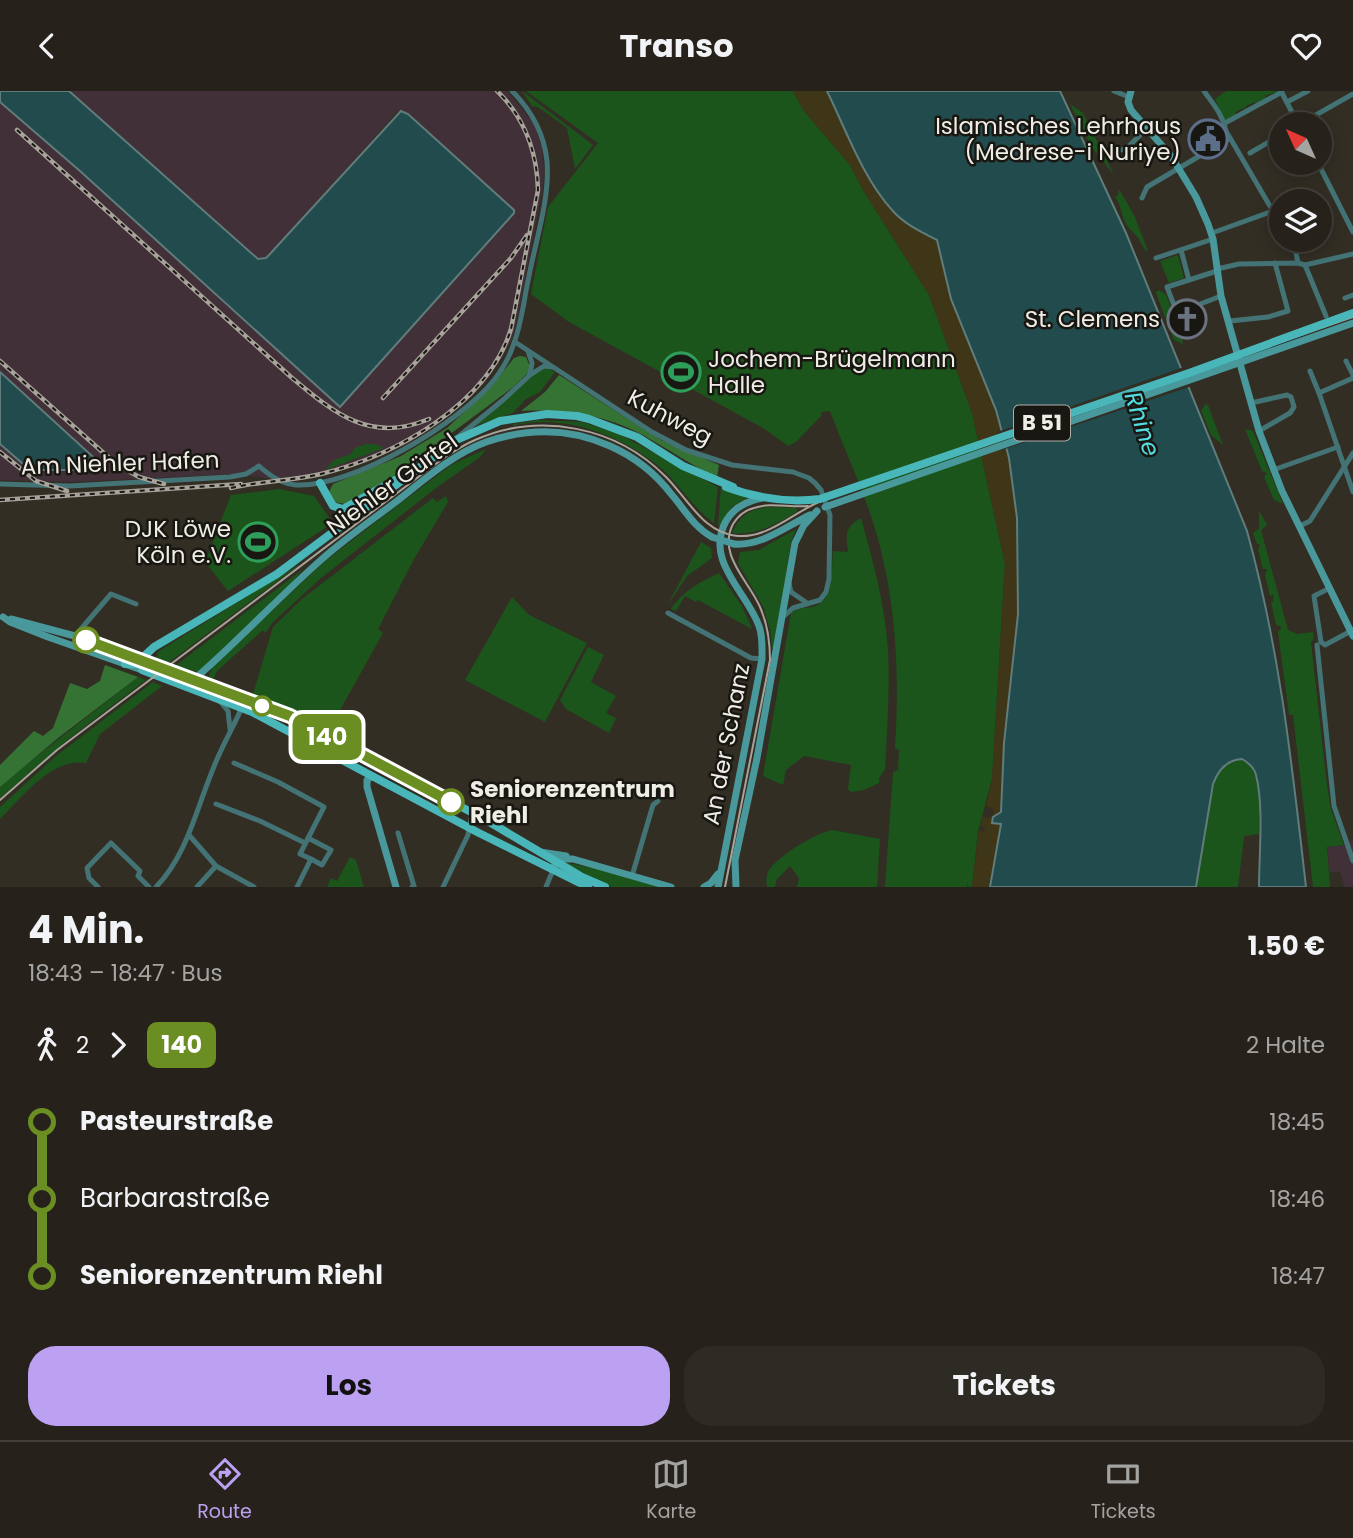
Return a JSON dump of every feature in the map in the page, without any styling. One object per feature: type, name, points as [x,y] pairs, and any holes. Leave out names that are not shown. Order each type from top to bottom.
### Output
[{"type":"main road","points":[[1130,94],[1131,110],[1178,167],[1196,197],[1212,236],[1221,296],[1259,431],[1273,470],[1351,628]]},
{"type":"main road","name":"B 51","points":[[766,497],[785,501],[820,499],[1189,373],[1353,312]]},
{"type":"main road","name":"Niehler Gürtel","points":[[715,482],[748,492],[800,499],[819,497],[1353,312]]},
{"type":"main road","name":"An der Schanz","points":[[736,887],[735,860],[795,543],[809,516],[821,509],[1353,323]]},
{"type":"main road","name":"Niehler Gürtel","points":[[142,663],[154,647],[277,574],[439,452],[473,432],[499,423],[560,414],[601,423],[637,437],[726,487],[766,497]]},
{"type":"main road","name":"Niehler Gürtel","points":[[142,663],[149,653],[159,646],[278,575],[457,443],[499,423]]},
{"type":"main road","name":"Niehler Gürtel","points":[[196,678],[323,558],[452,460],[508,435],[568,433],[617,449],[656,477],[694,524],[712,537],[734,544],[751,544],[762,540],[809,516]]},
{"type":"main road","points":[[320,483],[333,506],[343,509],[419,468]]},
{"type":"main road","name":"An der Schanz","points":[[718,887],[762,659],[760,628],[725,568],[720,544],[721,533],[729,515],[749,501],[766,497]]},
{"type":"main road","points":[[1,616],[75,636],[142,663],[196,678],[244,703],[252,712],[479,833],[605,887]]},
{"type":"main road","points":[[1,616],[48,637],[125,664],[142,663],[177,683],[217,698],[282,713],[540,852],[582,887]]},
{"type":"main road","points":[[210,665],[207,677],[215,688]]},
{"type":"main road","points":[[177,683],[196,678]]},
{"type":"main road","points":[[299,737],[303,730],[310,728]]},
{"type":"main road","points":[[358,769],[369,795],[396,887]]},
{"type":"main road","points":[[369,795],[367,780],[371,777]]},
{"type":"main road","points":[[479,833],[480,821],[485,821]]},
{"type":"main road","points":[[540,852],[555,853],[671,887]]},
{"type":"main road","points":[[554,866],[559,859],[573,859]]},
{"type":"main road","points":[[730,887],[735,860]]},
{"type":"main road","points":[[704,887],[715,879],[722,867]]},
{"type":"main road","points":[[571,879],[588,887]]},
{"type":"street","name":"Am Niehler Hafen","points":[[0,484],[70,486],[230,478],[259,467],[280,481],[296,485],[320,483],[377,463],[439,429],[494,380],[515,342],[547,174],[545,150],[536,124],[512,91]]},
{"type":"street","points":[[1114,91],[1130,94]]},
{"type":"street","points":[[1204,91],[1225,123],[1230,138],[1245,155],[1269,203]]},
{"type":"street","points":[[1287,102],[1308,91]]},
{"type":"street","points":[[1225,123],[1281,92],[1292,112]]},
{"type":"street","points":[[1321,112],[1353,94]]},
{"type":"street","points":[[1114,151],[1126,149],[1147,128]]},
{"type":"street","points":[[1142,198],[1147,187],[1230,138]]},
{"type":"street","points":[[1245,155],[1269,142]]},
{"type":"street","points":[[1324,175],[1353,232]]},
{"type":"street","points":[[1156,258],[1269,213]]},
{"type":"street","points":[[1181,250],[1189,280]]},
{"type":"street","points":[[1295,252],[1298,263]]},
{"type":"street","points":[[1221,296],[1177,313],[1167,287],[1239,264],[1305,265],[1353,254]]},
{"type":"street","points":[[1230,321],[1268,317],[1288,311],[1275,264]]},
{"type":"street","points":[[1305,265],[1326,316]]},
{"type":"street","points":[[1345,298],[1353,295]]},
{"type":"street","name":"Kuhweg","points":[[515,342],[668,441],[723,463],[799,473],[809,478],[821,490],[830,515],[829,579],[826,592],[820,600],[793,608],[782,618]]},
{"type":"street","points":[[527,351],[532,363],[530,375]]},
{"type":"street","points":[[1318,392],[1353,376],[1346,361]]},
{"type":"street","points":[[439,452],[530,375],[544,366],[552,367]]},
{"type":"street","points":[[1310,371],[1353,492]]},
{"type":"street","points":[[1251,403],[1287,395],[1293,403],[1294,408],[1290,413],[1259,431]]},
{"type":"street","points":[[1273,470],[1338,447]]},
{"type":"street","points":[[1300,526],[1310,520],[1353,453]]},
{"type":"street","points":[[789,583],[791,592],[799,600],[810,604]]},
{"type":"street","points":[[1330,588],[1314,596],[1334,806],[1353,861]]},
{"type":"street","points":[[75,636],[111,594],[136,604]]},
{"type":"street","points":[[668,613],[751,658],[762,659]]},
{"type":"street","points":[[1319,644],[1325,645],[1351,628]]},
{"type":"street","points":[[217,698],[228,711],[230,732]]},
{"type":"street","points":[[156,887],[176,861],[189,835],[218,756],[244,703]]},
{"type":"street","points":[[235,723],[252,712]]},
{"type":"street","points":[[218,756],[226,759]]},
{"type":"street","points":[[202,798],[213,802],[306,840],[331,850],[322,865],[299,853],[306,840],[324,807],[278,782],[233,763]]},
{"type":"street","points":[[632,876],[653,805],[658,801]]},
{"type":"street","points":[[443,887],[466,839],[472,813]]},
{"type":"street","points":[[398,833],[414,886],[412,887]]},
{"type":"street","points":[[466,839],[479,833]]},
{"type":"street","points":[[189,835],[216,866],[242,884],[254,887]]},
{"type":"street","points":[[98,887],[89,878],[87,868],[111,843],[141,871],[138,876],[149,887]]},
{"type":"street","points":[[387,859],[404,853]]},
{"type":"street","points":[[297,887],[311,859]]},
{"type":"street","points":[[197,887],[216,866]]},
{"type":"street","points":[[546,887],[554,866]]},
{"type":"shaded area","points":[[69,91],[507,91],[534,124],[542,148],[544,172],[519,310],[512,339],[504,354],[473,395],[436,426],[407,444],[325,476],[275,479],[233,474],[70,482],[0,480],[0,444],[30,470],[102,469],[102,464],[0,372],[0,102],[340,406],[513,215],[514,210],[408,114],[397,112],[269,255],[258,259]]},
{"type":"shaded area","points":[[1353,839],[1353,887],[1345,887],[1340,872],[1329,872],[1328,847],[1344,845]]},
{"type":"green space","points":[[522,91],[593,145],[575,169],[567,128],[538,107],[532,106]]},
{"type":"green space","points":[[526,91],[793,91],[804,111],[850,165],[929,295],[972,413],[1005,564],[992,778],[978,832],[972,887],[968,887],[968,881],[967,887],[885,887],[893,772],[898,770],[899,750],[895,748],[897,689],[891,602],[871,516],[830,411],[821,412],[822,415],[796,442],[788,446],[763,428],[569,322],[531,294],[548,207],[598,143]]},
{"type":"green space","points":[[1226,91],[1278,92],[1264,96],[1267,98],[1257,105],[1255,102],[1246,106],[1245,110],[1244,108],[1235,112],[1236,116],[1228,120],[1224,119],[1215,99]]},
{"type":"green space","points":[[1070,104],[1083,113],[1114,175],[1091,146]]},
{"type":"green space","points":[[1119,189],[1134,215],[1148,251],[1124,220],[1115,197]]},
{"type":"green space","points":[[1178,255],[1184,278],[1169,283],[1160,261]]},
{"type":"green space","points":[[1159,290],[1166,295],[1174,315],[1171,326],[1180,332],[1183,344],[1174,340],[1157,296],[1156,292]]},
{"type":"green space","points":[[526,357],[530,367],[528,373],[512,388],[394,476],[345,504],[334,502],[329,492],[333,484],[401,456],[447,428],[491,387],[514,358]]},
{"type":"green space","points":[[546,368],[555,372],[540,392],[526,399],[513,413],[474,426],[537,372]]},
{"type":"green space","points":[[559,375],[661,440],[719,465],[717,477],[627,427],[597,417],[567,412],[521,411],[545,392]]},
{"type":"green space","points":[[1206,404],[1223,445],[1211,435],[1201,411]]},
{"type":"green space","points":[[538,420],[582,422],[617,433],[718,487],[714,523],[661,468],[646,456],[611,437],[592,430],[552,422],[513,426]]},
{"type":"green space","points":[[1245,429],[1253,431],[1283,504],[1274,500],[1264,477],[1267,473],[1262,471]]},
{"type":"green space","points":[[366,444],[384,448],[325,470],[334,460],[351,454],[355,448]]},
{"type":"green space","points":[[486,449],[480,457],[321,578],[272,623],[266,632],[262,631],[217,671],[213,680],[210,679],[213,666],[325,561],[451,465]]},
{"type":"green space","points":[[721,487],[747,498],[732,507],[720,526],[718,525]]},
{"type":"green space","name":"DJK Löwe Köln e.V.","points":[[279,489],[314,496],[333,523],[228,591],[205,562],[231,495]]},
{"type":"green space","points":[[446,496],[448,502],[414,559],[378,629],[383,633],[329,730],[253,694],[273,627],[302,599],[433,498],[437,502]]},
{"type":"green space","points":[[769,507],[796,508],[798,511],[759,531],[732,533],[746,514]]},
{"type":"green space","points":[[1259,510],[1267,525],[1261,530],[1288,630],[1297,634],[1313,632],[1311,643],[1327,785],[1331,809],[1344,845],[1327,847],[1330,887],[1313,887],[1293,715],[1289,715],[1278,632],[1282,627],[1276,625],[1271,602],[1274,595],[1270,596],[1265,575],[1267,569],[1263,569],[1258,550],[1260,544],[1257,544],[1253,533],[1259,529]]},
{"type":"green space","points":[[861,518],[878,583],[888,650],[885,769],[879,783],[851,792],[848,789],[851,765],[804,756],[786,770],[783,785],[763,776],[791,613],[812,607],[825,599],[830,584],[833,551],[848,552],[847,532]]},
{"type":"green space","points":[[796,529],[791,542],[774,649],[765,610],[738,563],[740,552],[759,550]]},
{"type":"green space","points":[[701,542],[711,548],[712,558],[687,576],[667,606]]},
{"type":"green space","points":[[303,562],[168,663],[156,658],[162,649]]},
{"type":"green space","points":[[303,569],[286,590],[198,672],[175,666]]},
{"type":"green space","points":[[719,573],[742,606],[752,629],[698,600],[696,602],[685,596],[676,611],[671,609],[692,588]]},
{"type":"green space","points":[[512,597],[529,615],[587,643],[545,722],[465,680]]},
{"type":"green space","points":[[588,647],[604,655],[591,682],[616,696],[606,713],[616,718],[609,733],[566,709],[560,700]]},
{"type":"green space","points":[[105,665],[138,677],[58,738],[0,787],[0,765],[34,731],[43,736],[53,728],[70,683],[87,689],[100,681]]},
{"type":"green space","points":[[138,677],[146,680],[66,741],[0,798],[0,787],[14,774]]},
{"type":"green space","points":[[153,682],[162,686],[100,734],[86,763],[61,766],[50,772],[0,819],[0,807],[56,756]]},
{"type":"green space","points":[[1234,759],[1244,761],[1256,777],[1259,834],[1244,836],[1238,887],[1196,887],[1213,784],[1221,768]]},
{"type":"green space","points":[[832,830],[880,839],[877,887],[797,887],[799,878],[790,866],[777,879],[775,887],[767,887],[766,878],[774,864],[807,840]]},
{"type":"green space","points":[[350,857],[356,860],[364,887],[327,887],[331,878],[337,881]]},
{"type":"green space","points":[[562,862],[598,869],[661,887],[612,887]]},
{"type":"sand","points":[[793,91],[827,91],[856,153],[882,197],[902,219],[937,240],[951,299],[996,410],[1009,458],[1017,518],[1018,614],[1004,743],[1001,812],[993,817],[992,822],[1002,824],[990,887],[972,887],[979,830],[984,832],[986,828],[980,826],[983,816],[988,819],[994,813],[993,809],[986,806],[992,778],[1005,564],[972,413],[929,295],[850,165],[804,111]]},
{"type":"water","points":[[0,91],[69,91],[258,259],[269,255],[401,111],[408,114],[514,210],[514,213],[340,407],[0,102]]},
{"type":"water","name":"Rhine","points":[[827,91],[1060,91],[1126,233],[1247,531],[1276,664],[1290,752],[1306,887],[1259,887],[1258,787],[1254,770],[1242,759],[1231,761],[1223,767],[1213,784],[1196,887],[990,887],[1001,824],[992,823],[993,817],[1001,812],[1004,743],[1018,614],[1017,518],[1009,458],[996,410],[951,299],[937,240],[902,219],[882,197],[856,153]]},
{"type":"water","points":[[0,372],[102,465],[100,467],[103,470],[30,470],[0,444]]},
{"type":"pier","points":[[1184,367],[1192,386],[1002,450],[997,432]]},
{"type":"tram line","points":[[0,800],[57,750],[455,450],[500,431],[551,426],[576,429],[625,446],[666,477],[706,522],[726,534],[749,536],[771,529],[821,501],[1353,317]]},
{"type":"tram line","points":[[725,887],[770,660],[765,620],[755,597],[736,567],[729,546],[729,535],[737,518],[751,509],[767,505],[808,506]]},
{"type":"railway","points":[[231,488],[321,474],[349,466],[407,440],[460,404],[482,381],[499,356],[511,329],[538,190],[535,162],[528,136],[507,101],[497,91]]},
{"type":"railway","points":[[17,130],[322,402],[354,421],[371,426],[408,426],[429,419]]},
{"type":"railway","points":[[383,398],[511,258],[527,235]]},
{"type":"railway","points":[[0,361],[116,464],[139,477],[164,484]]},
{"type":"railway","points":[[0,452],[36,481],[67,491]]},
{"type":"railway","points":[[0,500],[241,484]]},
{"type":"bus line","name":"140","points":[[86,640],[290,716],[451,802]]},
{"type":"place","name":"Islamisches Lehrhaus (Medrese-i Nuriye)","points":[[1208,139]]},
{"type":"place","name":"St. Clemens","points":[[1187,319]]},
{"type":"place","name":"Jochem-Brügelmann Halle","points":[[681,372]]},
{"type":"place","name":"DJK Löwe Köln e.V.","points":[[258,542]]},
{"type":"place","name":"Seniorenzentrum Riehl","points":[[451,802]]}]
